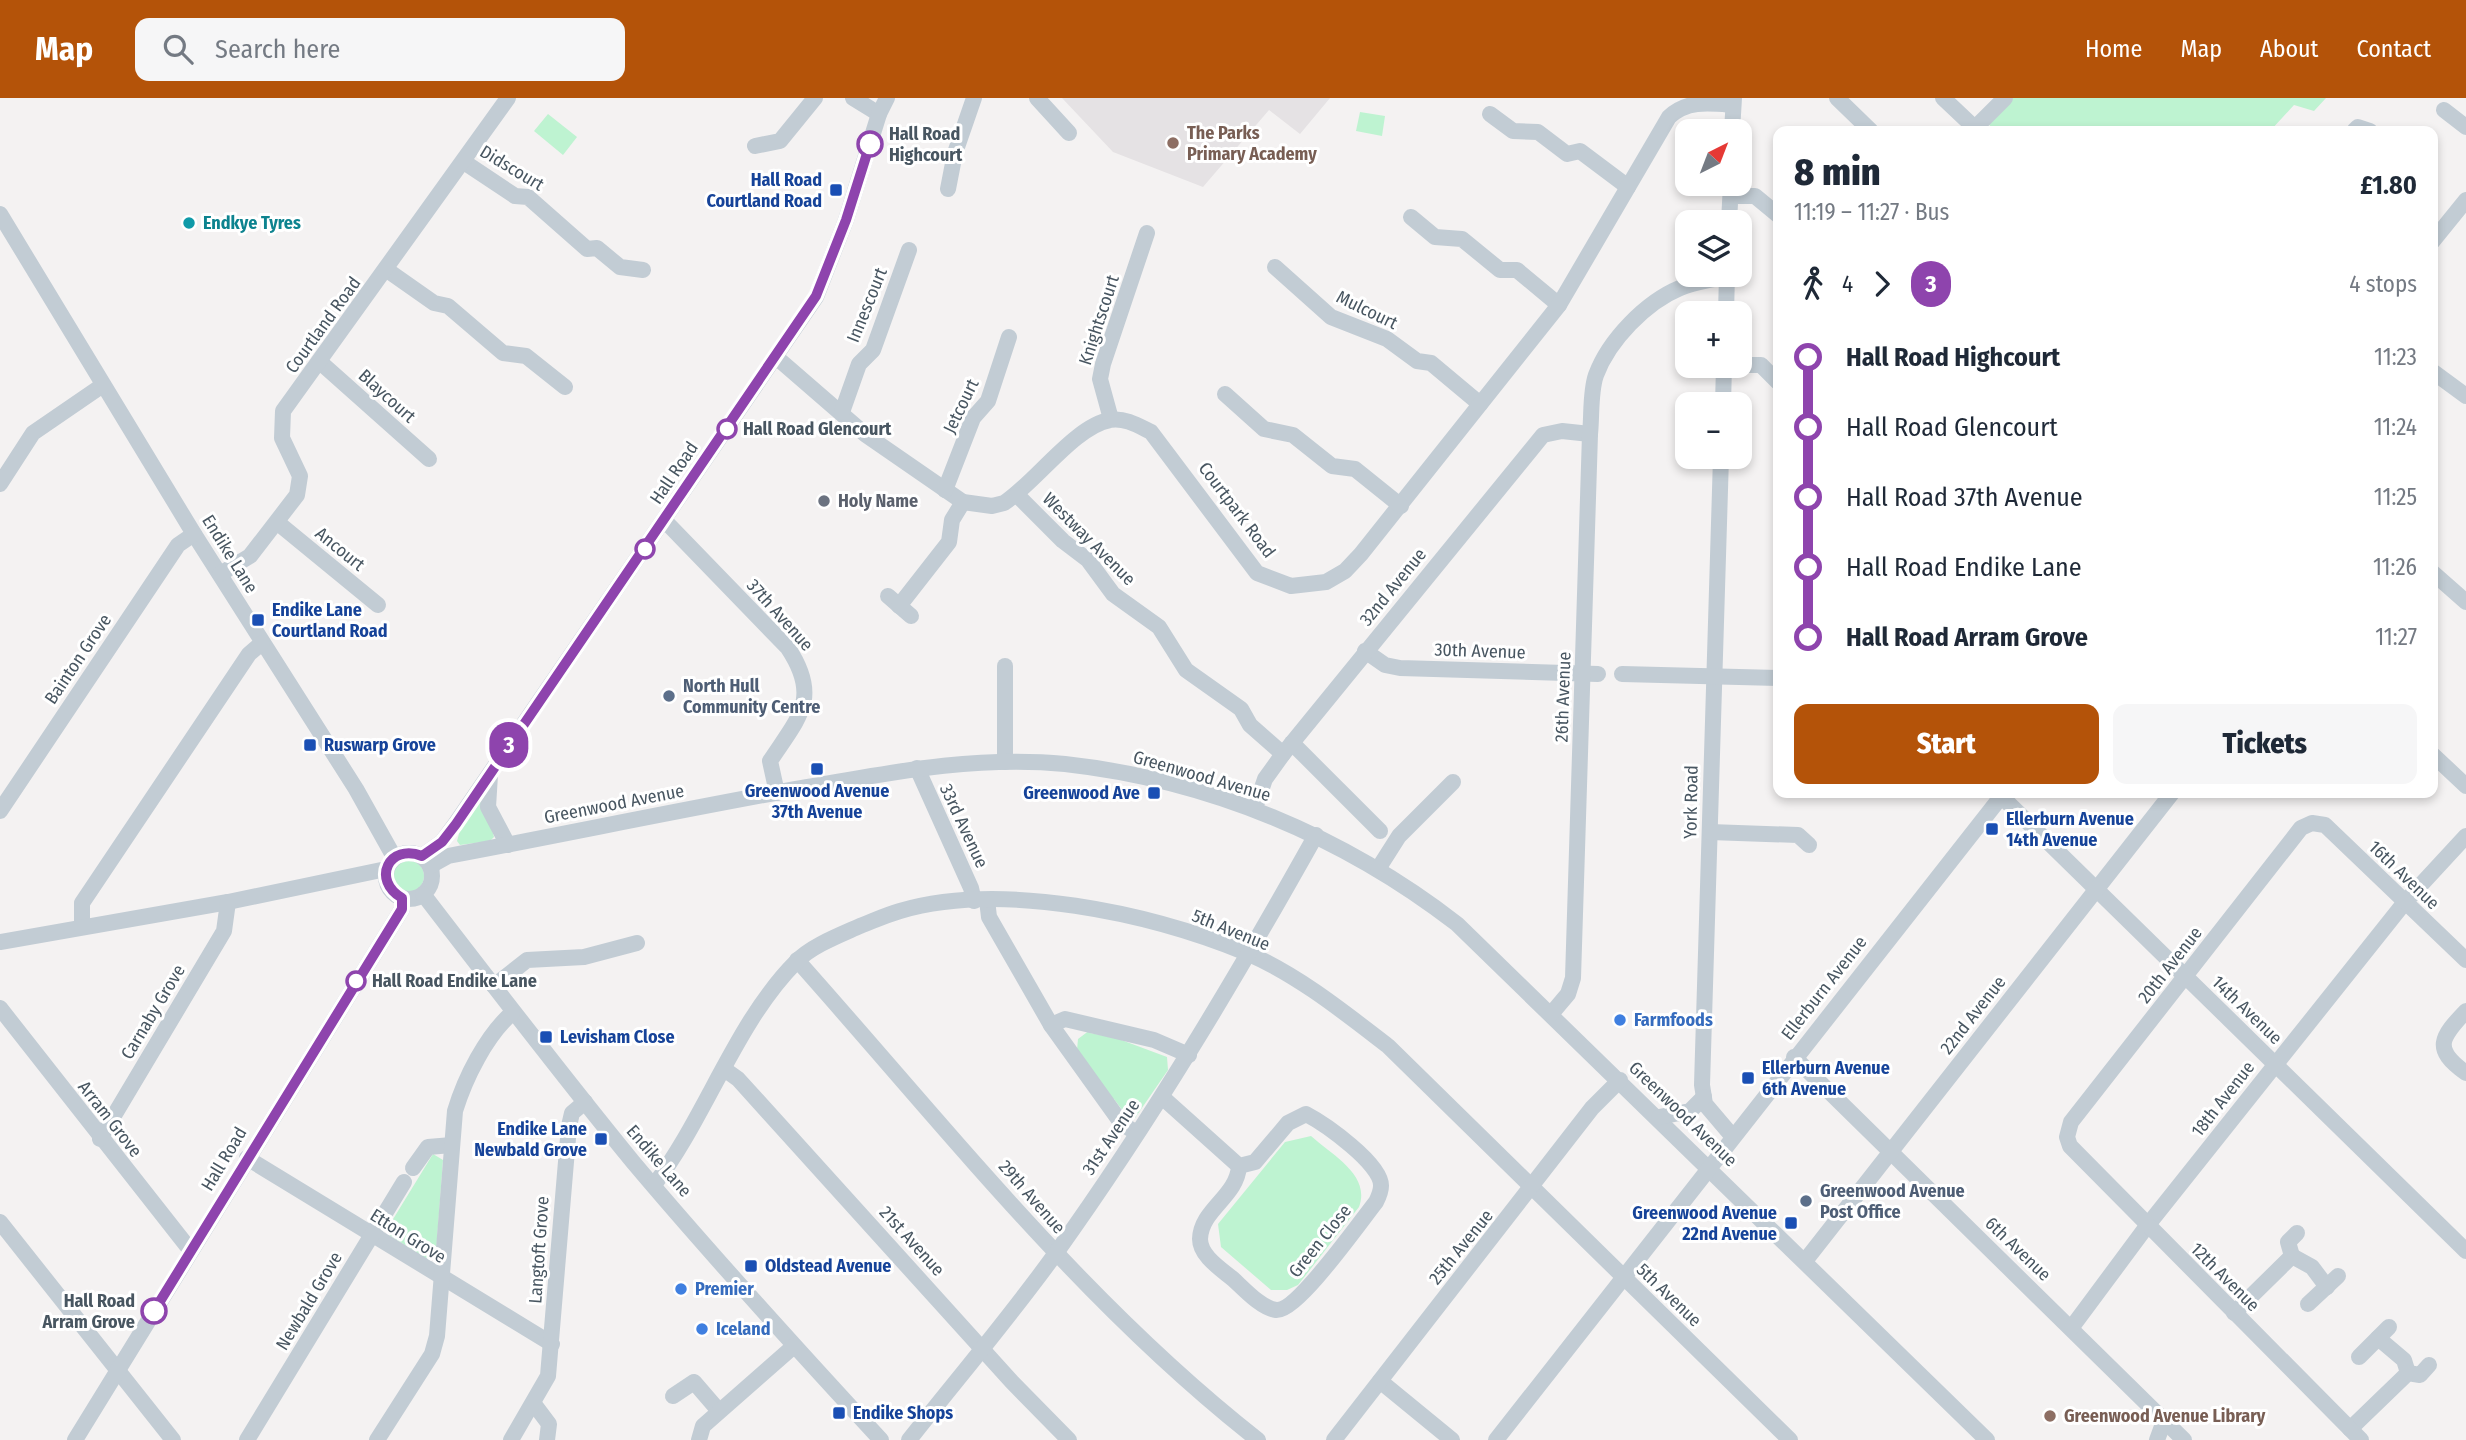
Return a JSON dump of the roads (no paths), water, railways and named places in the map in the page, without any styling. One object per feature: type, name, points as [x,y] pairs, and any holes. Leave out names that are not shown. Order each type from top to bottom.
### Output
[{"type":"street","name":"Courtland Road","points":[[220,574],[250,556],[297,495],[300,476],[282,438],[283,411],[509,98]]},
{"type":"street","points":[[755,146],[780,141],[815,98]]},
{"type":"street","points":[[853,98],[879,114]]},
{"type":"street","name":"Hall Road","points":[[426,861],[490,775],[816,296],[846,220],[879,114],[887,98]]},
{"type":"street","points":[[948,189],[955,153],[974,98]]},
{"type":"street","points":[[1037,98],[1069,133]]},
{"type":"street","points":[[1837,98],[1866,126]]},
{"type":"street","points":[[1943,98],[1973,126]]},
{"type":"street","points":[[1980,126],[2005,98]]},
{"type":"street","name":"Courtpark Road","points":[[1111,419],[1128,422],[1151,432],[1257,573],[1291,586],[1326,582],[1345,570],[1401,506],[1559,305],[1669,117],[1681,107],[1700,101],[1734,102]]},
{"type":"street","points":[[2444,110],[2466,127]]},
{"type":"street","points":[[1490,114],[1513,131],[1538,132],[1567,154],[1580,151],[1628,187]]},
{"type":"street","name":"Didscourt","points":[[464,162],[515,196],[528,197],[587,249],[597,248],[620,267],[643,270]]},
{"type":"street","points":[[1752,195],[1773,211]]},
{"type":"street","points":[[2438,235],[2466,200]]},
{"type":"street","name":"Endike Lane","points":[[0,214],[194,534],[356,789],[390,863]]},
{"type":"street","points":[[1411,217],[1435,237],[1462,239],[1500,270],[1517,270],[1559,305]]},
{"type":"street","name":"Knightscourt","points":[[1111,419],[1100,379],[1102,363],[1147,233]]},
{"type":"street","name":"Innescourt","points":[[842,412],[859,364],[873,350],[909,250]]},
{"type":"street","name":"Mulcourt","points":[[1275,267],[1331,317],[1387,338],[1417,361],[1432,363],[1480,404]]},
{"type":"street","points":[[387,270],[434,303],[449,306],[503,353],[526,356],[565,387]]},
{"type":"street","name":"26th Avenue","points":[[1552,1013],[1568,994],[1573,978],[1590,674],[1590,434],[1595,376],[1611,348],[1631,324],[1658,300],[1685,287]]},
{"type":"street","name":"Jetcourt","points":[[945,490],[973,418],[988,401],[1009,337]]},
{"type":"street","points":[[776,358],[902,461],[963,502],[992,506],[1017,495],[1092,427],[1111,419]]},
{"type":"street","name":"Blaycourt","points":[[320,362],[429,459]]},
{"type":"street","points":[[1752,365],[1761,365],[1773,377]]},
{"type":"street","points":[[2438,375],[2466,396]]},
{"type":"street","points":[[0,484],[33,433],[103,385]]},
{"type":"street","points":[[1225,394],[1264,429],[1293,435],[1332,466],[1355,469],[1401,506]]},
{"type":"street","name":"32nd Avenue","points":[[1255,808],[1265,779],[1287,749],[1543,435],[1562,432],[1590,434]]},
{"type":"street","name":"York Road","points":[[1704,1097],[1702,1085],[1712,678],[1721,469]]},
{"type":"street","name":"Westway Avenue","points":[[1017,495],[1063,541],[1088,560],[1114,594],[1159,627],[1186,670],[1241,709],[1250,724],[1287,749]]},
{"type":"street","points":[[899,606],[949,542],[952,520],[963,502]]},
{"type":"street","name":"37th Avenue","points":[[665,521],[788,648],[803,670],[806,691],[800,716],[770,761],[777,793]]},
{"type":"street","name":"Ancourt","points":[[278,523],[378,605]]},
{"type":"street","name":"Bainton Grove","points":[[0,811],[178,545],[194,534]]},
{"type":"street","points":[[2438,577],[2466,602]]},
{"type":"street","points":[[82,926],[82,903],[248,654],[262,643]]},
{"type":"street","name":"30th Avenue","points":[[1366,651],[1385,665],[1400,668],[1590,674]]},
{"type":"street","points":[[1005,666],[1005,762]]},
{"type":"street","points":[[1622,674],[1773,678]]},
{"type":"street","points":[[1287,749],[1372,828]]},
{"type":"street","points":[[2438,760],[2466,786]]},
{"type":"street","name":"Greenwood Avenue","points":[[426,861],[916,768],[1005,762],[1064,764],[1142,776],[1255,808],[1316,835],[1378,869],[1419,894],[1457,924],[1659,1117],[1987,1440]]},
{"type":"street","name":"33rd Avenue","points":[[916,768],[971,888],[1051,1025],[1122,1124],[1137,1133]]},
{"type":"street","points":[[490,775],[488,807],[508,845]]},
{"type":"street","points":[[1378,869],[1399,836],[1453,782]]},
{"type":"street","name":"Ellerburn Avenue","points":[[1496,1440],[2000,798]]},
{"type":"street","name":"14th Avenue","points":[[2005,798],[2096,891],[2466,1251]]},
{"type":"street","name":"22nd Avenue","points":[[1805,1261],[2168,798]]},
{"type":"street","name":"16th Avenue","points":[[2312,823],[2325,825],[2466,960]]},
{"type":"street","name":"20th Avenue","points":[[2067,1137],[2071,1122],[2301,828],[2312,823]]},
{"type":"street","points":[[1710,832],[1798,835],[1809,845]]},
{"type":"street","name":"31st Avenue","points":[[909,1440],[1056,1253],[1162,1097],[1249,954],[1316,835]]},
{"type":"street","name":"18th Avenue","points":[[2072,1327],[2147,1226],[2405,902],[2466,836]]},
{"type":"street","points":[[0,943],[82,926],[228,902],[390,863],[403,853],[426,861],[432,876],[423,894],[402,898],[392,892],[386,882],[390,863]]},
{"type":"street","name":"Endike Lane","points":[[423,894],[512,1013],[654,1185],[794,1346],[881,1440]]},
{"type":"street","name":"Hall Road","points":[[75,1440],[402,909],[402,898]]},
{"type":"street","name":"5th Avenue","points":[[654,1185],[679,1152],[746,1031],[797,960],[843,933],[901,911],[980,901],[1098,909],[1175,928],[1249,954],[1317,994],[1388,1046],[1790,1440]]},
{"type":"street","name":"Carnaby Grove","points":[[100,1139],[224,931],[228,902]]},
{"type":"street","points":[[494,986],[527,960],[584,957],[637,943]]},
{"type":"street","name":"29th Avenue","points":[[797,960],[1056,1253],[1226,1415],[1258,1440]]},
{"type":"street","name":"Arram Grove","points":[[0,1008],[100,1139],[191,1251]]},
{"type":"street","points":[[2466,1011],[2444,1034],[2443,1046],[2447,1057],[2466,1073]]},
{"type":"street","points":[[377,1440],[432,1354],[437,1336],[455,1111],[461,1090],[500,1023],[512,1013]]},
{"type":"street","points":[[1051,1025],[1065,1019],[1154,1041],[1189,1055]]},
{"type":"street","name":"6th Avenue","points":[[1794,1057],[2072,1327],[2184,1440]]},
{"type":"street","name":"21st Avenue","points":[[724,1069],[738,1079],[1069,1440]]},
{"type":"street","name":"25th Avenue","points":[[1334,1440],[1592,1108],[1620,1080]]},
{"type":"street","points":[[1162,1097],[1239,1166]]},
{"type":"street","points":[[1659,1117],[1690,1111],[1704,1097],[1716,1119],[1733,1137]]},
{"type":"street","name":"Langtoft Grove","points":[[511,1440],[548,1376],[569,1126],[572,1113],[585,1102]]},
{"type":"street","name":"Green Close","points":[[1306,1114],[1325,1124],[1376,1170],[1381,1185],[1376,1202],[1299,1299],[1281,1310],[1273,1310],[1258,1301],[1209,1258],[1200,1242],[1203,1224],[1238,1181],[1239,1166],[1255,1162],[1288,1123],[1306,1114]]},
{"type":"street","name":"12th Avenue","points":[[2067,1137],[2070,1146],[2147,1226],[2356,1434]]},
{"type":"street","name":"Newbald Grove","points":[[247,1440],[408,1175],[428,1147],[452,1145]]},
{"type":"street","name":"Etton Grove","points":[[247,1158],[442,1279],[552,1343]]},
{"type":"street","points":[[0,1222],[173,1440]]},
{"type":"street","points":[[2297,1233],[2288,1242],[2292,1256],[2332,1281],[2308,1304]]},
{"type":"street","points":[[2234,1313],[2292,1256]]},
{"type":"street","points":[[2359,1357],[2384,1332],[2404,1360],[2408,1373]]},
{"type":"street","points":[[699,1440],[704,1426],[719,1411],[794,1346]]},
{"type":"street","points":[[2408,1373],[2420,1375],[2429,1365]]},
{"type":"street","points":[[2356,1434],[2408,1373]]},
{"type":"street","points":[[1380,1381],[1452,1440]]},
{"type":"street","points":[[673,1396],[694,1382],[719,1411]]},
{"type":"street","points":[[534,1404],[549,1424],[547,1440]]},
{"type":"street","points":[[2157,1440],[2164,1421]]},
{"type":"place","name":"The Parks Primary Academy","points":[[1173,143]]},
{"type":"place","name":"Hall Road Highcourt","points":[[870,144]]},
{"type":"place","name":"Hall Road Courtland Road","points":[[836,190]]},
{"type":"place","name":"Endkye Tyres","points":[[189,223]]},
{"type":"place","name":"Hall Road Glencourt","points":[[727,429]]},
{"type":"place","name":"Holy Name","points":[[824,501]]},
{"type":"place","name":"Endike Lane Courtland Road","points":[[258,620]]},
{"type":"place","name":"North Hull Community Centre","points":[[669,696]]},
{"type":"place","name":"Ruswarp Grove","points":[[310,745]]},
{"type":"place","name":"Greenwood Avenue 37th Avenue","points":[[817,769]]},
{"type":"place","name":"Greenwood Ave","points":[[1154,793]]},
{"type":"place","name":"Ellerburn Avenue 14th Avenue","points":[[1992,829]]},
{"type":"place","name":"Hall Road Endike Lane","points":[[356,981]]},
{"type":"place","name":"Farmfoods","points":[[1620,1020]]},
{"type":"place","name":"Levisham Close","points":[[546,1037]]},
{"type":"place","name":"Ellerburn Avenue 6th Avenue","points":[[1748,1078]]},
{"type":"place","name":"Endike Lane Newbald Grove","points":[[601,1139]]},
{"type":"place","name":"Greenwood Avenue Post Office","points":[[1806,1201]]},
{"type":"place","name":"Greenwood Avenue 22nd Avenue","points":[[1791,1223]]},
{"type":"place","name":"Oldstead Avenue","points":[[751,1266]]},
{"type":"place","name":"Premier","points":[[681,1289]]},
{"type":"place","name":"Hall Road Arram Grove","points":[[154,1311]]},
{"type":"place","name":"Iceland","points":[[702,1329]]},
{"type":"place","name":"Endike Shops","points":[[839,1413]]},
{"type":"place","name":"Greenwood Avenue Library","points":[[2050,1416]]}]
